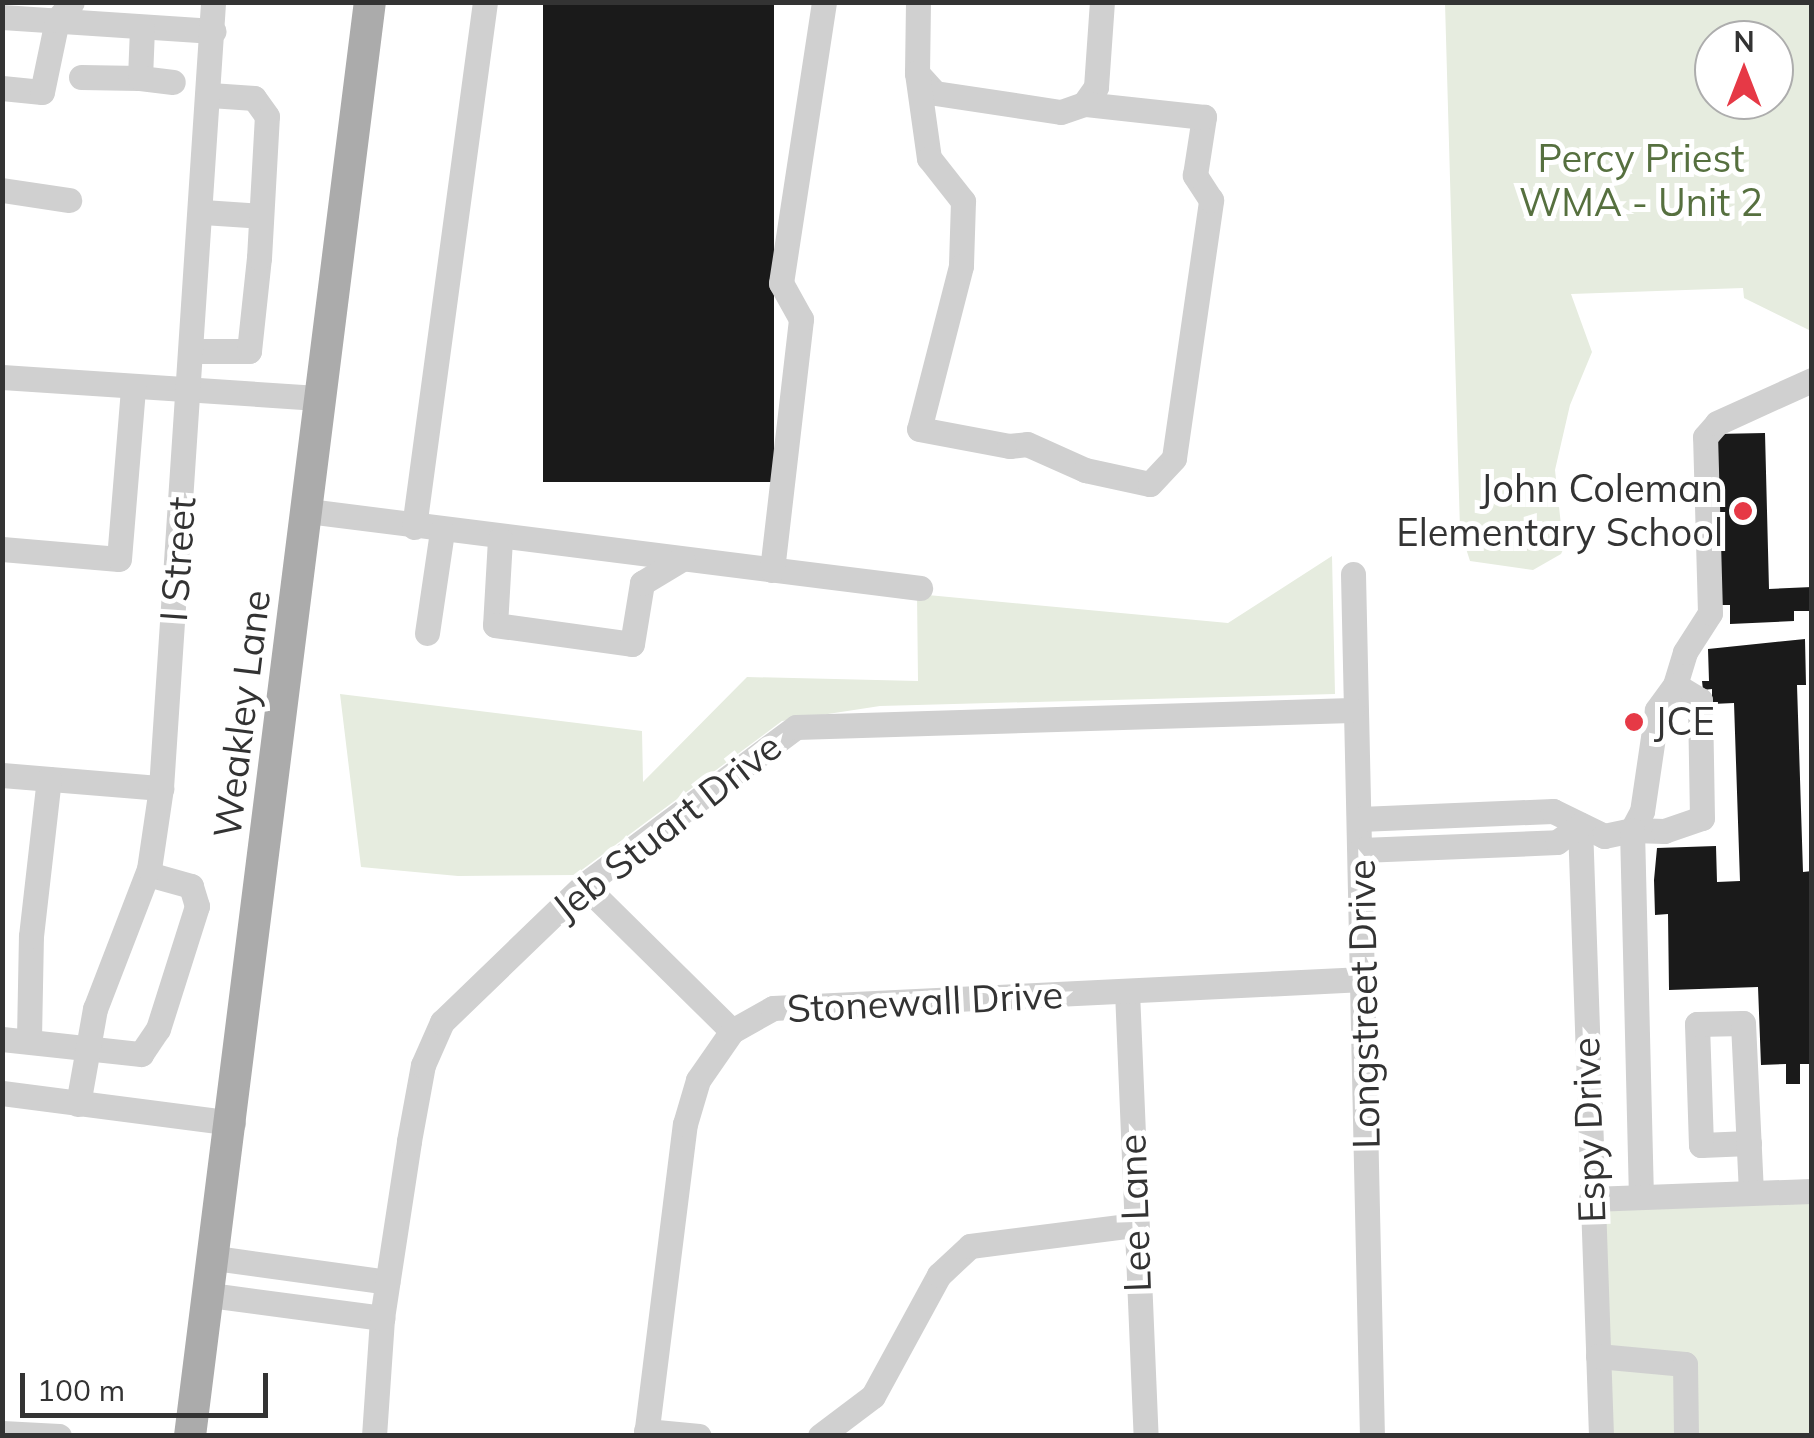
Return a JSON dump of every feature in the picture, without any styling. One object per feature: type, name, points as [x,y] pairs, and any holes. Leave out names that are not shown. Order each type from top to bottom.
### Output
[{"type":"main road","name":"Weakley Lane","points":[[190,1436],[233,1123],[370,2]]},
{"type":"street","name":"I Street","points":[[78,1104],[85,1052],[148,874],[161,788],[203,212],[214,2]]},
{"type":"street","points":[[414,527],[485,2]]},
{"type":"street","points":[[772,570],[801,319],[782,283],[824,2]]},
{"type":"street","points":[[916,73],[935,93],[1061,112],[1084,104],[1204,118],[1195,175],[1210,200],[1174,458],[1150,484],[1084,470],[1026,444],[1008,446],[919,429],[961,266],[963,202],[929,158],[916,73],[918,2]]},
{"type":"street","points":[[1084,104],[1096,87],[1102,2]]},
{"type":"street","points":[[2,16],[64,12],[142,28],[214,31]]},
{"type":"street","points":[[2,88],[42,92],[64,12]]},
{"type":"street","points":[[140,78],[142,28]]},
{"type":"street","points":[[82,77],[173,82]]},
{"type":"street","points":[[193,351],[249,351],[261,216],[263,104],[210,95]]},
{"type":"street","points":[[2,190],[69,200]]},
{"type":"street","points":[[203,212],[261,216]]},
{"type":"street","points":[[2,376],[321,398]]},
{"type":"street","points":[[1641,1197],[1632,830],[1642,811],[1657,710],[1675,685],[1685,652],[1710,613],[1705,437],[1718,423],[1812,380]]},
{"type":"street","points":[[2,549],[119,559],[133,387]]},
{"type":"street","points":[[308,510],[442,532],[920,588]]},
{"type":"street","points":[[428,632],[442,532]]},
{"type":"street","points":[[500,539],[495,625],[632,644],[642,583],[682,560]]},
{"type":"street","name":"Longstreet Drive","points":[[1353,574],[1352,710],[1362,850],[1372,1436]]},
{"type":"street","points":[[1360,818],[1554,812],[1604,836],[1632,830],[1664,831],[1702,818],[1700,700],[1675,685]]},
{"type":"street","name":"Jeb Stuart Drive","points":[[374,1436],[387,1282],[423,1065],[442,1022],[584,885],[796,727],[1352,710]]},
{"type":"street","points":[[2,775],[161,788]]},
{"type":"street","points":[[30,1038],[31,936],[48,779]]},
{"type":"street","points":[[1362,850],[1558,842],[1580,825]]},
{"type":"street","name":"Espy Drive","points":[[1580,825],[1601,1436]]},
{"type":"street","points":[[2,1039],[30,1038],[85,1052],[141,1054],[158,1029],[196,906],[191,886],[148,874]]},
{"type":"street","points":[[584,885],[732,1031]]},
{"type":"street","name":"Stonewall Drive","points":[[646,1433],[685,1124],[698,1080],[732,1031],[773,1008],[1362,979]]},
{"type":"street","name":"Lee Lane","points":[[1127,991],[1146,1436]]},
{"type":"street","points":[[1749,1143],[1701,1145],[1698,1024],[1743,1023],[1749,1143],[1751,1192]]},
{"type":"street","points":[[2,1093],[233,1123]]},
{"type":"street","points":[[1591,1199],[1812,1191]]},
{"type":"street","points":[[820,1436],[873,1396],[939,1275],[970,1246],[1134,1225]]},
{"type":"street","points":[[215,1258],[387,1282]]},
{"type":"street","points":[[210,1295],[382,1318]]},
{"type":"street","points":[[1598,1356],[1685,1364],[1686,1436]]},
{"type":"street","points":[[2,1433],[59,1436]]},
{"type":"street","points":[[646,1433],[699,1436]]},
{"type":"green space","name":"Percy Priest WMA - Unit 2","points":[[1445,3],[1811,3],[1811,331],[1744,298],[1743,288],[1571,294],[1592,352],[1570,405],[1555,470],[1561,525],[1571,533],[1561,554],[1533,570],[1470,561],[1460,530]]},
{"type":"green space","points":[[1332,556],[1335,694],[880,706],[782,721],[575,875],[458,876],[361,867],[340,694],[642,731],[643,782],[747,677],[918,681],[917,594],[1228,623]]},
{"type":"green space","points":[[1591,1191],[1811,1191],[1811,1435],[1591,1435]]},
{"type":"building","points":[[543,2],[774,2],[774,482],[543,482]]},
{"type":"building","name":"John Coleman Elementary School","points":[[1765,433],[1769,589],[1812,587],[1812,611],[1794,611],[1794,621],[1730,624],[1730,605],[1718,605],[1716,434]]},
{"type":"building","points":[[1805,639],[1806,685],[1797,685],[1803,872],[1812,871],[1812,1064],[1800,1064],[1800,1084],[1786,1084],[1786,1064],[1761,1065],[1758,987],[1669,990],[1668,914],[1655,915],[1654,880],[1657,848],[1716,846],[1717,882],[1740,881],[1734,703],[1712,704],[1712,689],[1703,690],[1702,681],[1709,681],[1708,649]]},
{"type":"place","name":"John Coleman Elementary School","points":[[1743,511]]},
{"type":"place","name":"JCE","points":[[1634,722]]}]
